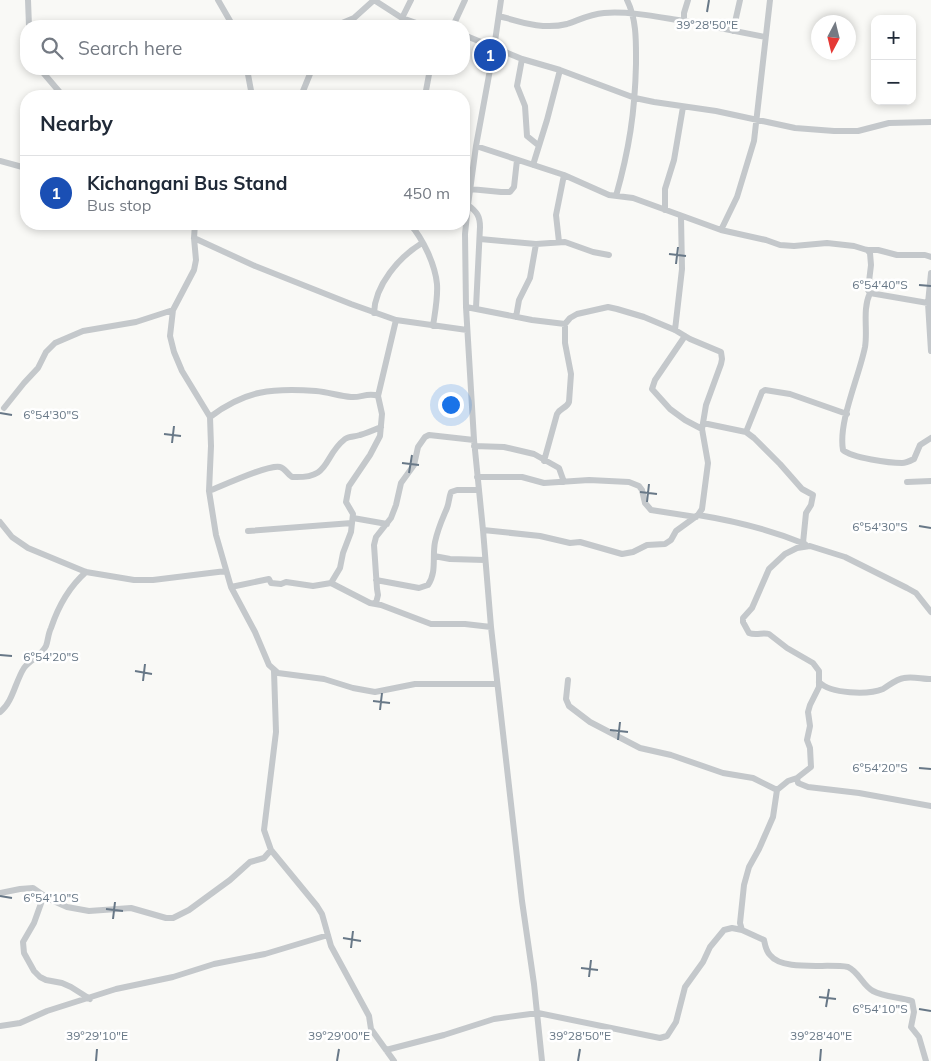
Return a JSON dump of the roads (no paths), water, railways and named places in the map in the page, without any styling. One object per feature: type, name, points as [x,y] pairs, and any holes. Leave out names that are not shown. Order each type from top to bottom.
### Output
[{"type":"street","points":[[28,0],[29,20]]},
{"type":"street","points":[[218,0],[230,20]]},
{"type":"street","points":[[349,20],[374,0],[408,20]]},
{"type":"street","points":[[402,18],[411,0]]},
{"type":"street","points":[[456,20],[465,0]]},
{"type":"street","points":[[501,0],[470,188],[510,192],[514,187],[517,160]]},
{"type":"street","points":[[616,196],[630,139],[635,98],[636,52],[633,15],[627,0]]},
{"type":"street","points":[[684,21],[688,0]]},
{"type":"street","points":[[733,31],[740,0]]},
{"type":"street","points":[[721,230],[737,197],[753,149],[770,0]]},
{"type":"street","points":[[499,16],[533,25],[551,27],[601,14],[622,13],[684,21],[765,37]]},
{"type":"street","points":[[470,38],[522,59],[560,70],[635,98],[683,107],[716,110],[795,128],[849,132],[866,130],[889,123],[931,122]]},
{"type":"street","points":[[522,59],[517,77],[517,86],[525,106],[527,136],[538,146]]},
{"type":"street","points":[[533,165],[560,70]]},
{"type":"street","points":[[45,75],[58,90]]},
{"type":"street","points":[[248,75],[251,90]]},
{"type":"street","points":[[303,90],[310,75]]},
{"type":"street","points":[[426,90],[429,75]]},
{"type":"street","points":[[665,210],[665,189],[674,160],[683,107]]},
{"type":"street","points":[[476,146],[564,175],[616,196],[633,198],[721,230],[785,246],[827,243],[878,250],[897,255],[925,255],[931,257]]},
{"type":"street","points":[[0,161],[20,166]]},
{"type":"street","points":[[559,242],[556,215],[564,175]]},
{"type":"street","points":[[470,206],[479,216],[480,239],[476,308]]},
{"type":"street","points":[[675,330],[682,269],[681,217]]},
{"type":"street","points":[[195,230],[196,260],[194,270],[173,310],[170,330],[174,352],[187,382],[210,417],[212,446],[209,491],[216,535],[226,571],[231,587],[255,632],[266,660],[274,671],[276,732],[264,830],[271,850],[322,914],[331,946],[369,1016],[371,1029],[394,1061]]},
{"type":"street","points":[[414,230],[422,242],[437,283],[433,326]]},
{"type":"street","points":[[466,230],[467,330],[477,477],[497,684],[522,901],[538,1013],[542,1061]]},
{"type":"street","points":[[194,238],[255,266],[374,313],[396,320],[467,330]]},
{"type":"street","points":[[480,239],[536,244],[559,242],[609,255]]},
{"type":"street","points":[[374,313],[376,300],[383,285],[406,255],[422,242]]},
{"type":"street","points":[[516,317],[519,300],[530,278],[536,244]]},
{"type":"street","points":[[867,250],[870,253],[868,290],[870,293],[866,305],[865,346],[841,441],[842,450],[847,454],[904,463],[914,459],[920,445],[931,438]]},
{"type":"street","points":[[931,275],[928,303],[931,351]]},
{"type":"street","points":[[870,293],[928,303]]},
{"type":"street","points":[[466,307],[565,324]]},
{"type":"street","points":[[483,530],[540,536],[570,543],[580,542],[616,553],[627,554],[647,545],[665,544],[671,540],[676,531],[697,516],[702,509],[708,469],[702,426],[706,405],[721,364],[722,354],[718,350],[675,330],[626,311],[608,307],[577,314],[567,320],[565,324],[565,342],[571,374],[570,402],[559,410],[557,414],[544,461]]},
{"type":"street","points":[[4,408],[38,368],[46,352],[55,343],[83,331],[136,322],[173,310]]},
{"type":"street","points":[[331,584],[340,568],[352,521],[351,510],[346,502],[349,486],[370,455],[380,436],[382,414],[378,396],[396,320]]},
{"type":"street","points":[[685,336],[655,380],[652,389],[670,409],[685,420],[702,426],[746,432],[780,464],[802,489],[812,495],[812,500],[806,513],[807,545]]},
{"type":"street","points":[[746,432],[765,390],[790,394],[847,414]]},
{"type":"street","points":[[210,417],[236,400],[262,391],[317,392],[354,397],[369,394],[378,396]]},
{"type":"street","points":[[209,491],[255,472],[278,466],[292,477],[316,474],[322,470],[335,450],[348,437],[357,436],[382,427]]},
{"type":"street","points":[[376,603],[378,594],[375,541],[387,524],[396,505],[401,483],[414,465],[416,454],[425,437],[438,435],[490,446],[522,450],[534,454],[559,468],[564,482]]},
{"type":"street","points":[[477,477],[522,477],[544,483],[589,480],[636,484],[642,490],[645,503],[651,510],[719,518],[845,557],[916,593],[931,612]]},
{"type":"street","points":[[907,482],[931,481]]},
{"type":"street","points":[[376,580],[419,588],[424,588],[428,585],[434,574],[434,556],[440,523],[448,506],[451,492],[457,490],[479,490]]},
{"type":"street","points":[[248,531],[352,521],[387,524]]},
{"type":"street","points":[[0,522],[12,537],[28,548],[86,572],[134,580],[153,580],[226,571]]},
{"type":"street","points":[[742,930],[740,923],[744,885],[750,867],[774,817],[777,790],[811,767],[810,748],[807,740],[810,726],[808,712],[820,682],[819,670],[816,665],[787,648],[769,634],[754,635],[749,633],[743,618],[752,608],[769,569],[776,560],[797,548],[807,545]]},
{"type":"street","points":[[434,556],[450,559],[485,560]]},
{"type":"street","points":[[0,712],[10,698],[24,668],[43,652],[57,612],[72,586],[86,572]]},
{"type":"street","points":[[231,587],[269,580],[271,583],[281,584],[286,582],[313,586],[331,584],[370,603],[376,603],[431,624],[465,624],[491,627]]},
{"type":"street","points":[[274,671],[324,679],[352,688],[375,692],[415,684],[497,684]]},
{"type":"street","points":[[820,682],[831,690],[867,692],[883,688],[903,678],[931,679]]},
{"type":"street","points":[[568,680],[566,699],[569,706],[590,722],[628,742],[640,748],[723,772],[753,778],[777,790]]},
{"type":"street","points":[[797,778],[798,783],[808,787],[859,793],[931,806]]},
{"type":"street","points":[[0,893],[33,888],[49,900],[67,908],[89,911],[131,908],[166,918],[173,918],[188,910],[230,880],[250,862],[264,858],[271,850]]},
{"type":"street","points":[[44,895],[34,923],[23,942],[24,953],[34,971],[40,977],[62,983],[90,999]]},
{"type":"street","points":[[386,1050],[444,1035],[494,1019],[538,1013],[660,1038],[667,1036],[676,1022],[685,987],[703,962],[710,947],[724,930],[732,928],[742,930],[764,940],[770,957],[779,961],[793,965],[848,967],[852,969],[867,987],[875,992],[912,1001],[914,1012],[911,1027],[919,1037],[926,1061]]},
{"type":"street","points":[[0,1026],[20,1023],[47,1011],[116,990],[172,977],[214,964],[265,954],[328,935]]},
{"type":"place","name":"Kichangani Bus Stand","points":[[490,55]]}]
